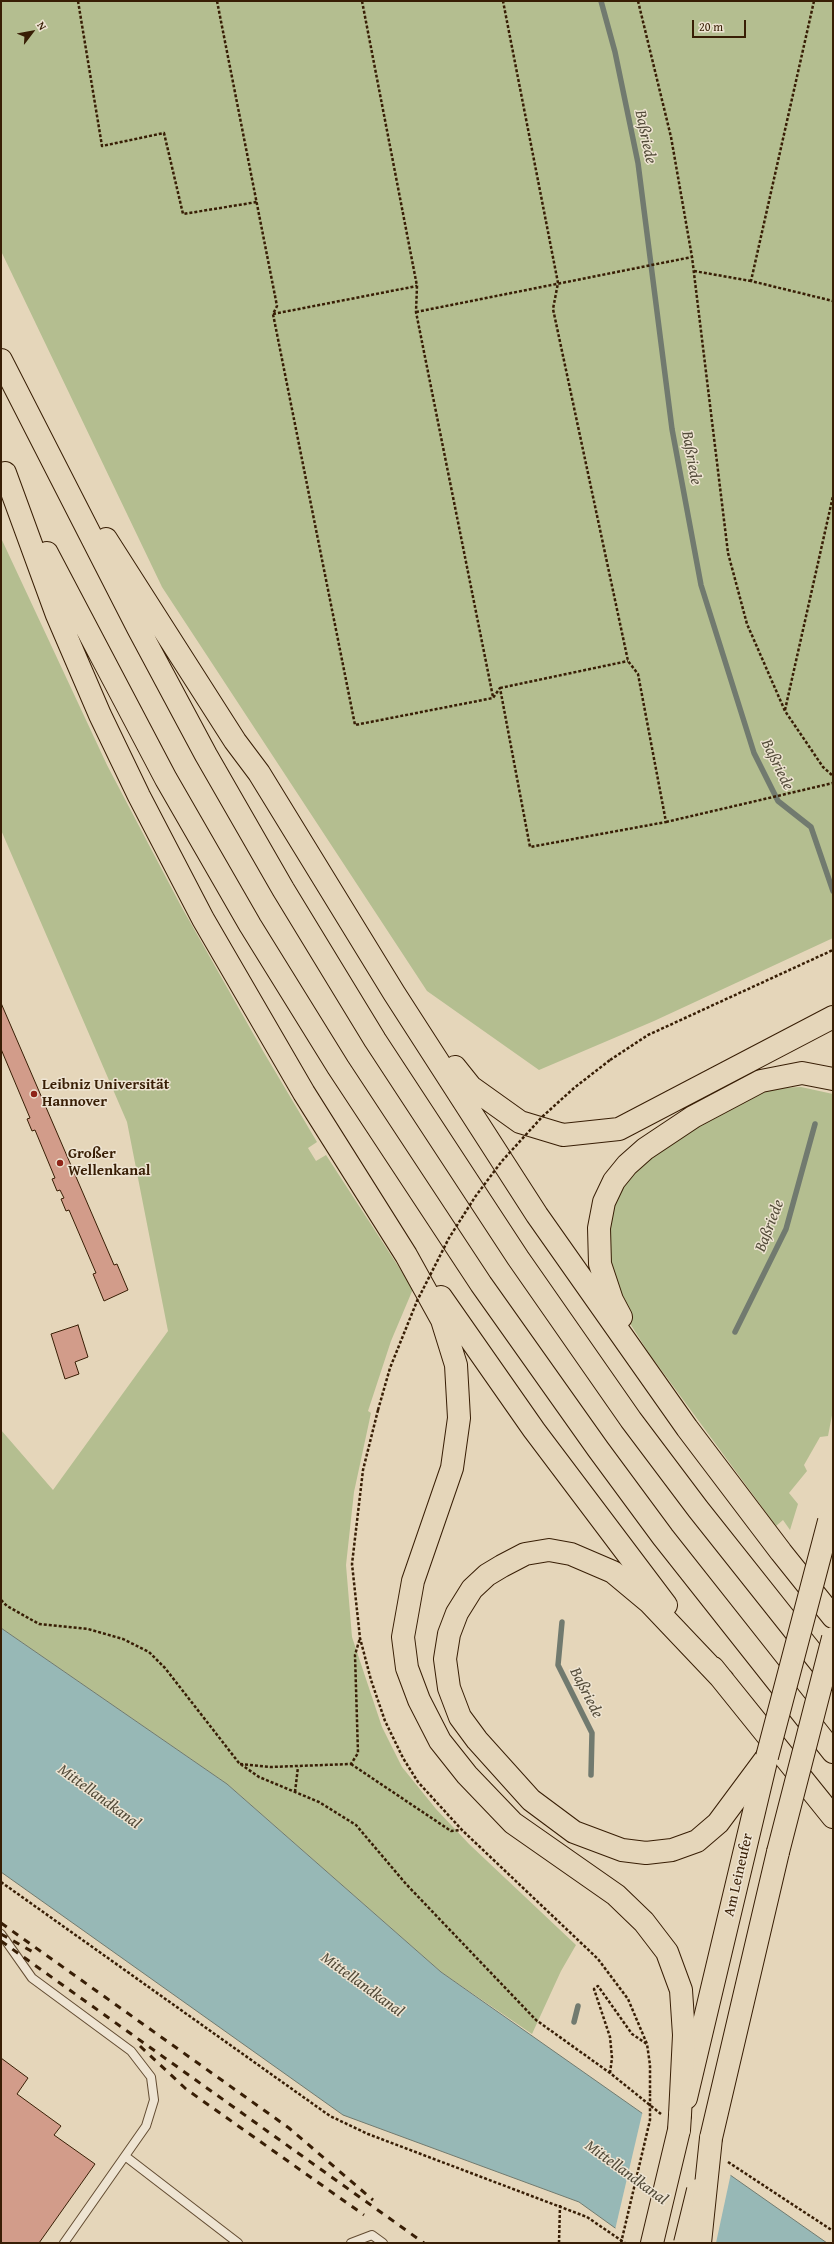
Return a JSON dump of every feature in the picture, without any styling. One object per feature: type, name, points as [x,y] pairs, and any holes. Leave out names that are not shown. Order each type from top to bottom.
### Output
[{"type":"highway","points":[[1,360],[30,420],[206,755],[283,889],[375,1040],[518,1258],[631,1420],[698,1509],[833,1679]]},
{"type":"highway","points":[[30,420],[235,741],[267,786],[394,993],[537,1215],[687,1428],[781,1552],[833,1617]]},
{"type":"highway","points":[[3,468],[57,615],[100,715],[139,796],[203,919],[304,1092],[368,1192],[534,1430],[722,1680],[833,1817]]},
{"type":"highway","points":[[3,468],[166,779],[250,925],[338,1067],[481,1284],[598,1449],[673,1549],[833,1752]]},
{"type":"highway","points":[[394,993],[471,1087],[520,1122],[563,1135],[619,1129],[833,1017]]},
{"type":"highway","points":[[687,1428],[632,1339],[612,1300],[600,1264],[599,1228],[604,1202],[614,1181],[626,1165],[645,1149],[693,1117],[761,1080],[802,1073],[833,1079]]},
{"type":"highway","points":[[368,1192],[442,1320],[456,1365],[460,1418],[452,1468],[413,1581],[403,1637],[407,1668],[419,1700],[440,1741],[467,1775],[513,1823],[616,1895],[644,1922],[667,1952],[681,1990],[684,2035],[680,2121]]},
{"type":"highway","name":"Am Leineufer","points":[[652,2243],[767,1757],[831,1515]]},
{"type":"highway","points":[[722,1680],[649,1602],[613,1572],[571,1554],[549,1550],[525,1554],[487,1575],[472,1589],[457,1613],[449,1634],[445,1659],[449,1688],[460,1717],[477,1740],[531,1800],[574,1832],[622,1850],[646,1853],[672,1850],[697,1841],[718,1823],[767,1757]]},
{"type":"highway","points":[[685,2243],[778,1852],[833,1638]]},
{"type":"highway","points":[[700,2243],[711,2138]]},
{"type":"lane","points":[[1,1934],[32,1978],[130,2051],[151,2077],[154,2100],[146,2126],[64,2243]]},
{"type":"lane","points":[[125,2156],[238,2243]]},
{"type":"lane","points":[[351,2243],[372,2235],[383,2243]]},
{"type":"path","points":[[78,1],[102,146],[164,133],[183,214],[257,202]]},
{"type":"path","points":[[217,1],[277,306],[273,314],[355,725],[493,698],[500,688],[628,661]]},
{"type":"path","points":[[362,1],[417,286],[416,312],[493,698]]},
{"type":"path","points":[[503,1],[558,283],[553,309],[628,661],[638,674],[666,822]]},
{"type":"path","points":[[638,1],[670,137],[692,257],[728,553],[747,624],[785,711],[823,767],[833,776]]},
{"type":"path","points":[[751,280],[814,1]]},
{"type":"path","points":[[416,312],[692,257]]},
{"type":"path","points":[[694,271],[751,280],[833,302]]},
{"type":"path","points":[[273,314],[417,286]]},
{"type":"path","points":[[785,711],[833,496]]},
{"type":"path","points":[[500,688],[530,847],[666,822],[833,784]]},
{"type":"path","points":[[378,1410],[394,1356],[417,1301],[446,1244],[475,1197],[502,1161],[534,1125],[574,1088],[610,1060],[648,1035],[833,950]]},
{"type":"path","points":[[1,1600],[7,1606],[39,1624],[88,1629],[123,1639],[149,1652],[173,1678],[239,1763],[258,1777],[319,1802],[356,1826],[406,1884],[536,2020],[610,2073],[612,2058],[610,2037],[594,1989],[598,1986],[632,2034],[647,2044]]},
{"type":"path","points":[[352,1764],[358,1753],[355,1655],[360,1638]]},
{"type":"path","points":[[239,1763],[270,1767],[352,1764],[451,1831],[462,1830]]},
{"type":"path","points":[[295,1792],[298,1767]]},
{"type":"path","points":[[1,1882],[330,2116],[376,2137],[587,2216],[625,2243]]},
{"type":"path","points":[[621,2243],[650,2120],[650,2094]]},
{"type":"path","points":[[559,2243],[560,2205]]},
{"type":"green space","points":[[1,1],[833,1],[833,938],[654,1021],[539,1070],[427,991],[162,587],[1,251]]},
{"type":"green space","points":[[1,538],[107,765],[181,906],[263,1051],[317,1142],[308,1148],[316,1161],[326,1155],[413,1289],[391,1341],[368,1411],[371,1413],[354,1492],[346,1565],[352,1637],[382,1727],[402,1767],[436,1809],[469,1844],[576,1945],[561,1971],[532,2034],[441,1972],[227,1784],[1,1628],[1,1430],[53,1490],[168,1331],[127,1122],[1,830]]},
{"type":"green space","points":[[801,1087],[833,1094],[833,1410],[828,1436],[820,1437],[804,1465],[807,1471],[789,1493],[798,1504],[790,1530],[783,1520],[776,1526],[648,1352],[626,1317],[607,1263],[610,1213],[618,1195],[630,1177],[654,1154],[683,1134],[757,1094],[779,1088]]},
{"type":"water","name":"Mittellandkanal","points":[[1,1628],[227,1784],[441,1972],[827,2243],[636,2243],[579,2202],[343,2115],[1,1872]]},
{"type":"pier","points":[[643,2110],[731,2173],[716,2243],[633,2243],[615,2230]]},
{"type":"building","name":"Großer Wellenkanal","points":[[1,1003],[114,1265],[117,1264],[128,1290],[104,1301],[93,1274],[96,1273],[69,1210],[66,1211],[61,1199],[64,1198],[60,1190],[57,1191],[52,1179],[55,1178],[35,1130],[32,1131],[27,1119],[30,1118],[1,1049]]},
{"type":"building","points":[[78,1325],[88,1357],[75,1362],[79,1374],[65,1379],[51,1334]]},
{"type":"building","points":[[1,2058],[28,2078],[17,2094],[61,2126],[54,2135],[95,2164],[39,2243],[1,2243]]},
{"type":"waterway","name":"Baßriede","points":[[601,1],[615,52],[638,163],[672,429],[701,585],[754,753],[778,801],[811,827],[833,891]]},
{"type":"waterway","name":"Baßriede","points":[[735,1332],[786,1229],[815,1124]]},
{"type":"waterway","name":"Baßriede","points":[[562,1622],[558,1665],[592,1733],[591,1775]]},
{"type":"waterway","name":"Baßriede","points":[[574,2022],[578,2006]]},
{"type":"railway","points":[[1,1923],[289,2128],[373,2200]]},
{"type":"railway","points":[[1,1934],[33,1952]]},
{"type":"railway","points":[[1,1941],[424,2243]]},
{"type":"railway","points":[[140,2046],[186,2089],[364,2215]]},
{"type":"place","name":"Leibniz Universität Hannover","points":[[34,1094]]},
{"type":"place","name":"Großer Wellenkanal","points":[[60,1163]]}]
